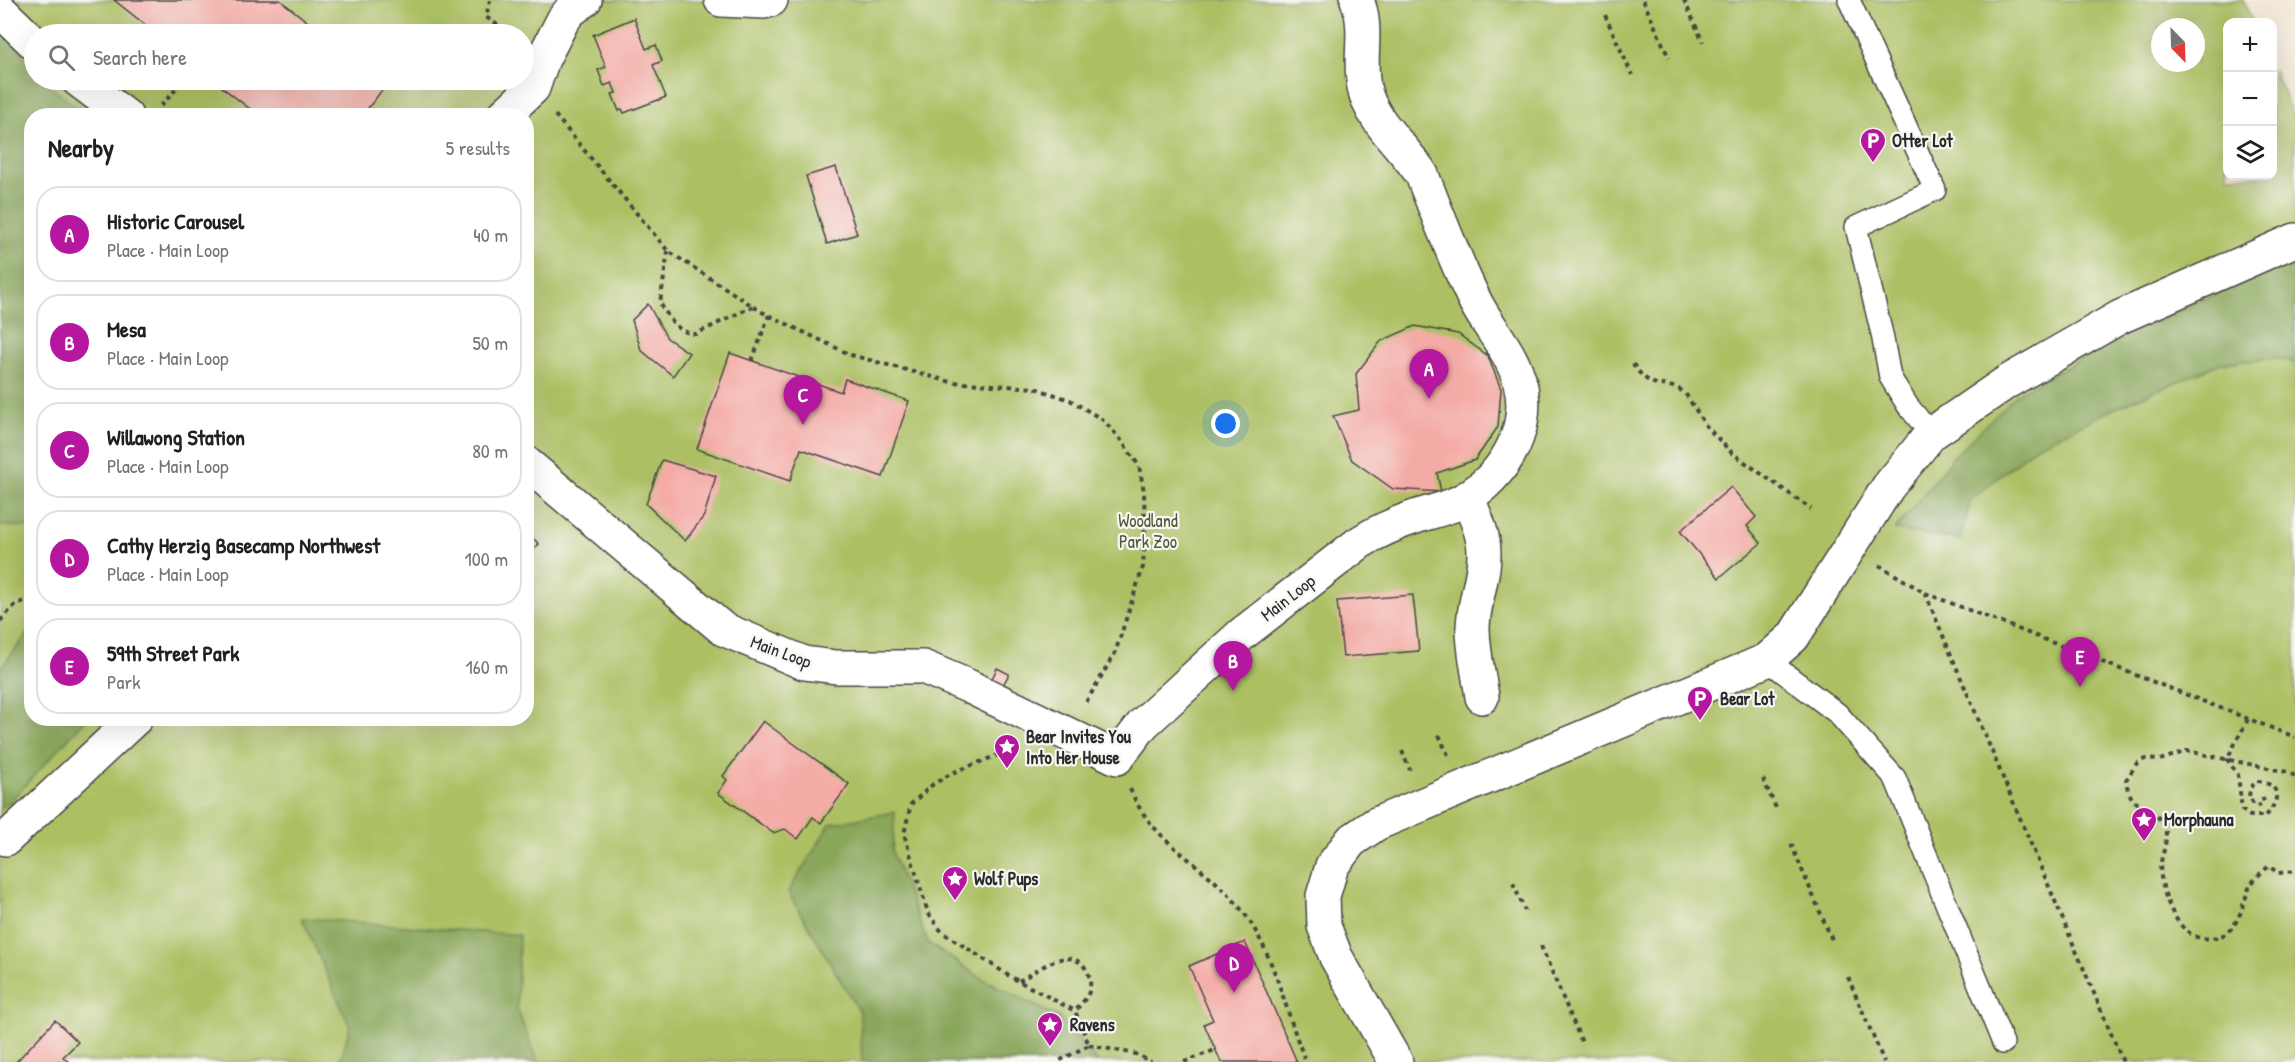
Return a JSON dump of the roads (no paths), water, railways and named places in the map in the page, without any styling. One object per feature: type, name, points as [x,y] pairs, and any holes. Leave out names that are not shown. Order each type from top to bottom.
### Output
[{"type":"street","points":[[534,85],[543,59],[563,20],[570,11],[585,0]]},
{"type":"street","points":[[721,0],[764,2],[771,0]]},
{"type":"street","name":"Main Loop","points":[[534,470],[723,629],[804,663],[836,667],[923,667],[968,686],[1117,758],[1143,724],[1242,634],[1359,543],[1395,524],[1446,508],[1467,498],[1495,475],[1514,447],[1522,423],[1523,396],[1512,361],[1473,299],[1422,175],[1415,163],[1388,132],[1367,98],[1362,63],[1364,37],[1357,0]]},
{"type":"street","points":[[0,10],[24,33]]},
{"type":"street","points":[[91,90],[115,108]]},
{"type":"street","points":[[512,108],[531,90]]},
{"type":"street","points":[[1396,1062],[1336,957],[1324,926],[1323,896],[1332,866],[1351,841],[1376,824],[1767,660],[1793,637],[1888,487],[1931,434],[2007,382],[2120,317],[2295,240]]},
{"type":"street","points":[[1467,498],[1478,522],[1484,543],[1482,571],[1474,604],[1473,630],[1482,697]]},
{"type":"street","points":[[6,839],[127,726]]},
{"type":"lane","points":[[1849,0],[1935,190],[1856,227],[1890,377],[1908,406],[1931,434]]},
{"type":"lane","points":[[1767,660],[1837,713],[1895,778],[2003,1043]]},
{"type":"place","name":"Otter Lot","points":[[1873,164]]},
{"type":"place","name":"Historic Carousel","points":[[1429,399]]},
{"type":"place","name":"Willawong Station","points":[[803,425]]},
{"type":"place","name":"59th Street Park","points":[[2080,687]]},
{"type":"place","name":"Mesa","points":[[1233,691]]},
{"type":"place","name":"Bear Lot","points":[[1700,722]]},
{"type":"place","name":"Bear Invites You Into Her House","points":[[1007,770]]},
{"type":"place","name":"Morphauna","points":[[2144,843]]},
{"type":"place","name":"Wolf Pups","points":[[955,902]]},
{"type":"place","name":"Cathy Herzig Basecamp Northwest","points":[[1234,993]]},
{"type":"place","name":"Ravens","points":[[1050,1048]]},
{"type":"park label","name":"Woodland Park Zoo","points":[[1148,531]]}]
